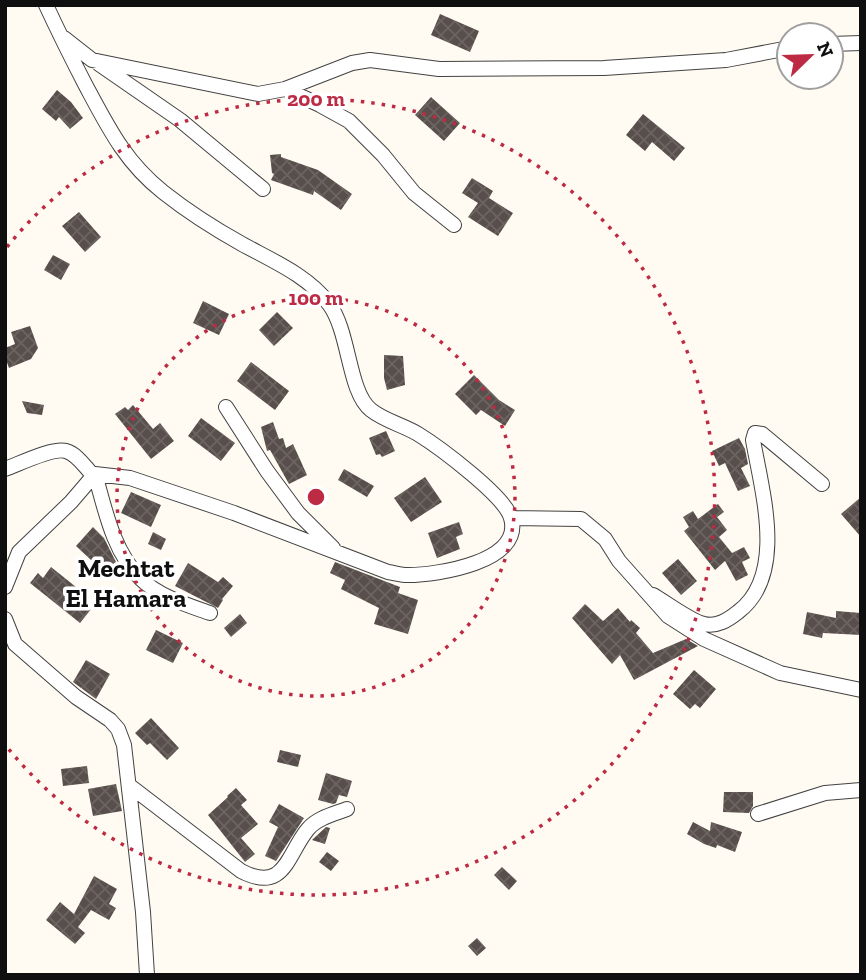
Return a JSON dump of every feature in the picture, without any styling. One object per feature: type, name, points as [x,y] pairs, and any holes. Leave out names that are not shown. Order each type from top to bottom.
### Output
[{"type":"street","points":[[46,5],[108,131],[126,155],[162,191],[236,241],[295,274],[316,290],[329,304],[339,324],[363,402],[389,422],[419,435],[488,487],[500,499],[511,519],[511,531],[507,543],[489,558],[422,575],[405,575],[388,572],[234,513],[130,478],[94,474]]},
{"type":"street","points":[[59,34],[180,120],[263,189]]},
{"type":"street","points":[[92,60],[258,94],[285,89],[352,63],[370,60],[429,68],[604,68],[726,60],[775,51]]},
{"type":"street","points":[[285,89],[349,121],[383,155],[414,193],[453,225]]},
{"type":"street","points":[[226,407],[298,513],[337,551]]},
{"type":"street","points":[[638,583],[689,618],[703,624],[721,623],[756,595],[767,558],[762,489],[753,440],[755,432],[762,434],[822,484]]},
{"type":"street","points":[[5,469],[55,450],[65,450],[74,455],[94,474],[108,521],[122,554],[141,580],[174,600],[209,613]]},
{"type":"street","points":[[5,587],[19,552],[71,502],[94,474]]},
{"type":"street","points":[[511,519],[581,519],[605,539],[619,561],[668,617],[723,648],[780,673],[861,690]]},
{"type":"street","points":[[5,619],[10,644],[110,720],[118,729],[124,745],[130,786],[145,973]]},
{"type":"street","points":[[130,786],[241,871],[253,877],[264,878],[282,872],[308,828],[319,820],[347,809]]},
{"type":"street","points":[[758,814],[825,793],[861,790]]},
{"type":"building","points":[[440,14],[479,31],[470,52],[431,35]]},
{"type":"building","points":[[57,90],[83,118],[70,129],[59,117],[56,121],[42,109]]},
{"type":"building","points":[[431,97],[460,123],[444,141],[415,115]]},
{"type":"building","points":[[643,114],[685,148],[674,161],[652,142],[645,151],[626,135]]},
{"type":"building","points":[[281,154],[281,157],[318,170],[352,194],[341,210],[314,191],[313,195],[271,180],[274,174],[270,155]]},
{"type":"building","points":[[472,178],[493,191],[489,198],[513,213],[498,236],[468,217],[478,203],[462,193]]},
{"type":"building","points":[[79,212],[101,237],[85,252],[62,226]]},
{"type":"building","points":[[53,255],[70,264],[61,280],[44,270]]},
{"type":"building","points":[[203,301],[229,314],[219,335],[193,323]]},
{"type":"building","points":[[277,312],[293,328],[274,346],[259,330]]},
{"type":"building","points":[[30,326],[38,348],[31,359],[9,368],[5,348],[15,344],[11,332]]},
{"type":"building","points":[[384,355],[403,356],[405,385],[387,390]]},
{"type":"building","points":[[251,362],[289,391],[275,410],[237,381]]},
{"type":"building","points":[[474,375],[499,400],[515,410],[505,426],[481,410],[476,415],[455,394]]},
{"type":"building","points":[[22,401],[44,405],[42,415],[27,413]]},
{"type":"building","points":[[133,405],[153,429],[160,423],[174,441],[151,459],[115,414],[125,407],[128,410]]},
{"type":"building","points":[[201,418],[235,443],[221,461],[188,436]]},
{"type":"building","points":[[273,422],[279,439],[283,438],[286,448],[293,444],[307,475],[289,484],[270,450],[267,451],[261,427]]},
{"type":"building","points":[[386,431],[395,451],[382,457],[380,454],[376,455],[369,438]]},
{"type":"building","points":[[739,438],[748,464],[741,468],[750,486],[738,491],[725,463],[719,466],[712,451]]},
{"type":"building","points":[[344,469],[374,486],[367,497],[338,480]]},
{"type":"building","points":[[425,477],[442,502],[411,522],[394,498]]},
{"type":"building","points":[[131,492],[161,505],[151,527],[121,513]]},
{"type":"building","points":[[861,497],[861,537],[841,514]]},
{"type":"building","points":[[718,504],[724,512],[717,517],[727,530],[719,537],[732,553],[744,547],[750,558],[742,562],[748,575],[736,581],[725,561],[715,570],[684,531],[689,527],[683,517],[693,511],[698,519]]},
{"type":"building","points":[[459,522],[463,534],[456,537],[460,549],[437,558],[428,533]]},
{"type":"building","points":[[93,527],[104,538],[116,562],[105,573],[76,546]]},
{"type":"building","points":[[153,532],[166,539],[161,550],[148,544]]},
{"type":"building","points":[[678,559],[697,581],[681,595],[662,573]]},
{"type":"building","points":[[335,562],[400,587],[398,593],[418,600],[408,634],[374,624],[379,608],[341,589],[345,580],[330,573]]},
{"type":"building","points":[[188,563],[218,582],[223,577],[233,586],[218,608],[175,586]]},
{"type":"building","points":[[51,567],[76,587],[72,592],[92,608],[80,623],[30,583],[38,573],[43,578]]},
{"type":"building","points":[[585,604],[603,621],[618,608],[630,622],[631,620],[640,628],[636,633],[653,653],[686,639],[698,646],[634,680],[620,655],[612,664],[572,618]]},
{"type":"building","points":[[836,611],[861,613],[861,635],[823,633],[822,638],[803,634],[807,612],[836,618]]},
{"type":"building","points":[[240,614],[247,623],[231,637],[224,628]]},
{"type":"building","points":[[156,630],[183,643],[173,663],[146,650]]},
{"type":"building","points":[[86,660],[110,674],[96,699],[73,682]]},
{"type":"building","points":[[694,670],[716,689],[700,708],[695,704],[690,709],[673,694]]},
{"type":"building","points":[[151,718],[179,748],[167,760],[135,733]]},
{"type":"building","points":[[280,750],[301,755],[298,767],[277,762]]},
{"type":"building","points":[[87,766],[89,783],[63,786],[61,769]]},
{"type":"building","points":[[326,773],[352,781],[347,797],[339,795],[333,804],[318,800]]},
{"type":"building","points":[[116,784],[122,811],[93,816],[88,789]]},
{"type":"building","points":[[236,788],[247,800],[241,805],[258,824],[241,838],[255,854],[245,862],[208,815]]},
{"type":"building","points":[[724,792],[753,792],[753,806],[749,813],[723,812]]},
{"type":"building","points":[[279,804],[304,818],[276,861],[265,856],[278,827],[269,822]]},
{"type":"building","points":[[693,822],[710,831],[711,822],[742,832],[735,852],[717,845],[716,848],[704,844],[687,834]]},
{"type":"building","points":[[326,827],[330,828],[325,844],[312,840]]},
{"type":"building","points":[[327,852],[339,861],[331,871],[319,862]]},
{"type":"building","points":[[502,867],[517,881],[509,890],[494,875]]},
{"type":"building","points":[[94,876],[117,889],[109,904],[116,908],[109,920],[91,910],[78,927],[85,933],[75,944],[46,920],[60,902],[74,914]]},
{"type":"building","points":[[477,938],[486,948],[477,956],[468,946]]},
{"type":"district","name":"Mechtat El Hamara","points":[[126,583]]}]
